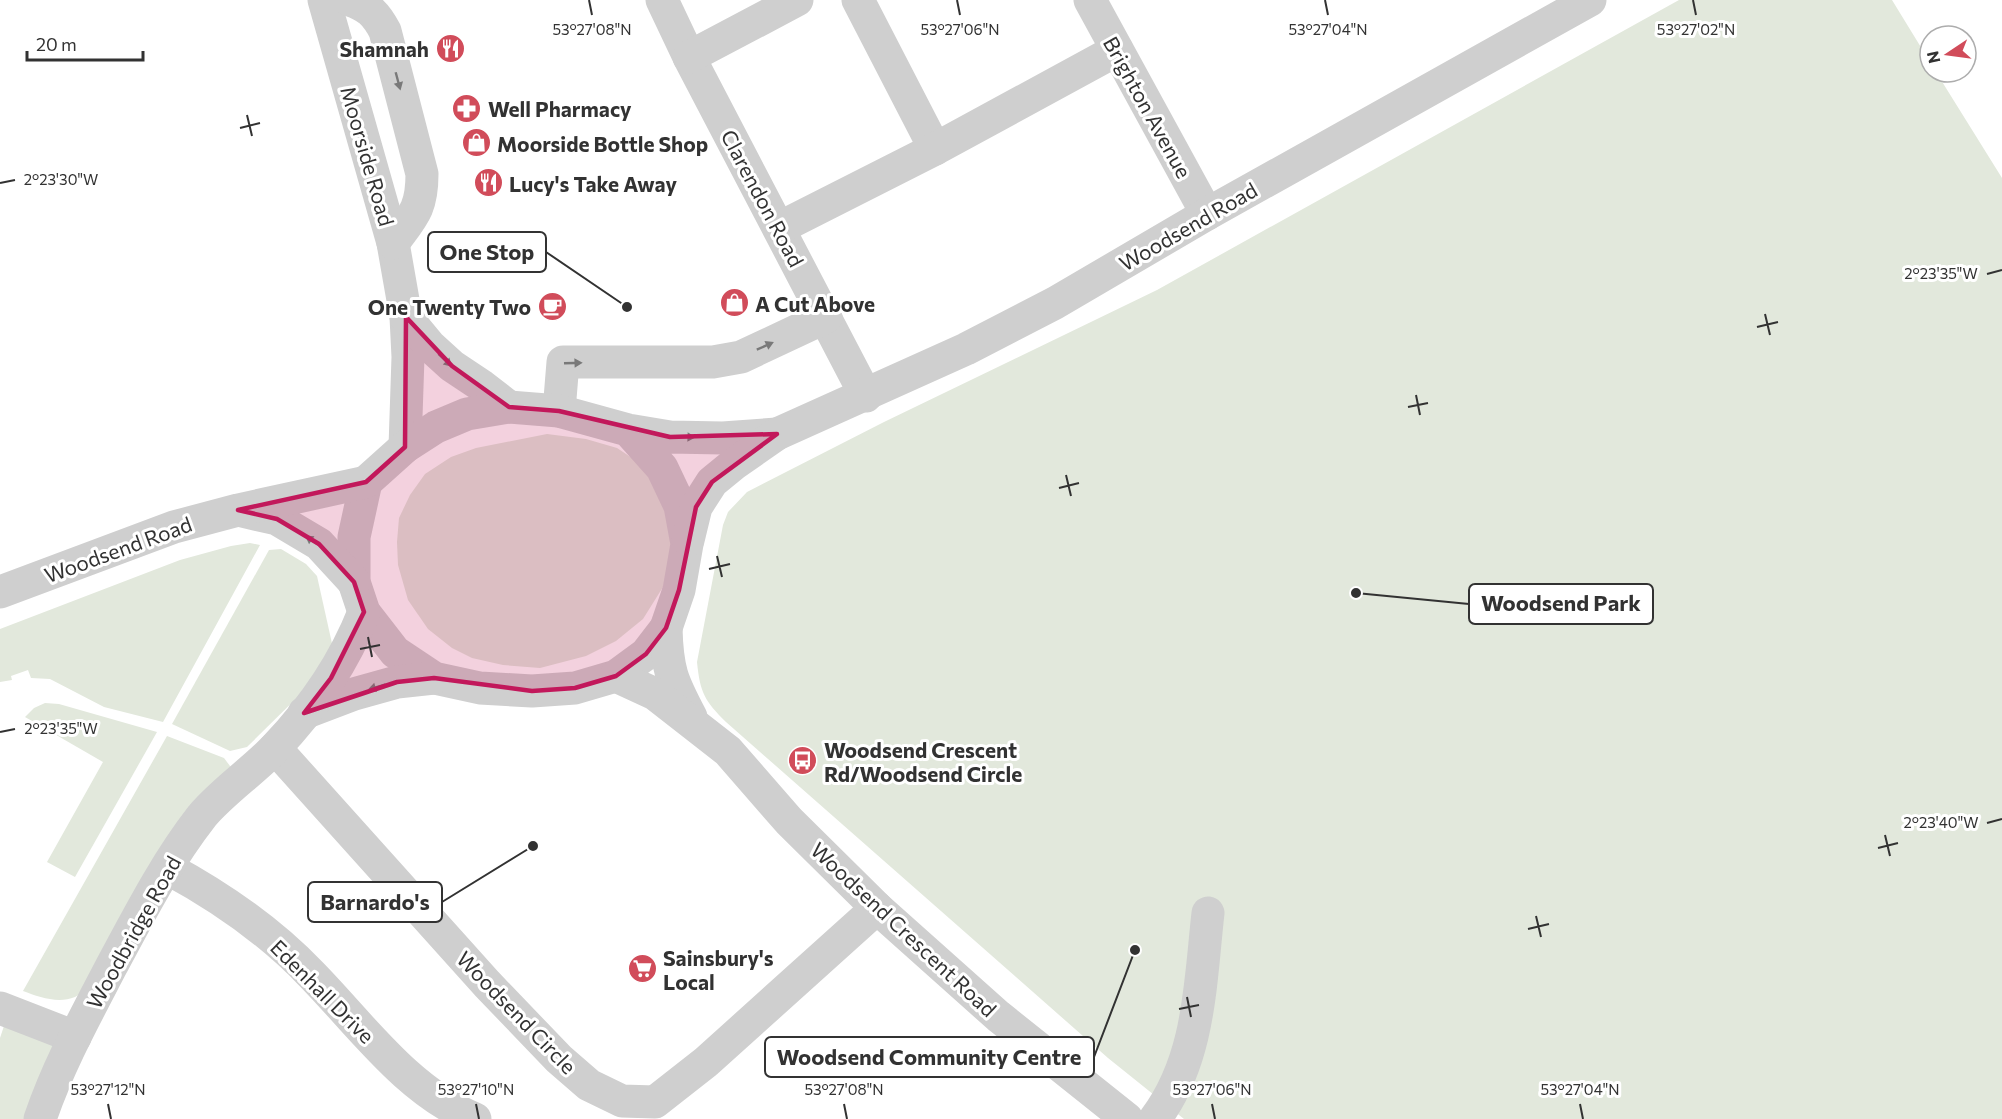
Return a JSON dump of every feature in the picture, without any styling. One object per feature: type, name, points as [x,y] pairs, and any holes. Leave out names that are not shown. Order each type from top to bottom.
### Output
[{"type":"street","name":"Moorside Road","points":[[324,0],[393,243],[406,317],[408,357],[405,447]]},
{"type":"street","name":"Moorside Road","points":[[350,0],[363,4],[376,15],[385,31],[422,174],[422,195],[417,210],[393,243]]},
{"type":"street","name":"Clarendon Road","points":[[662,0],[689,57],[866,396]]},
{"type":"street","points":[[689,57],[797,0]]},
{"type":"street","points":[[858,0],[935,149]]},
{"type":"street","name":"Brighton Avenue","points":[[1090,0],[1207,214]]},
{"type":"street","name":"Woodsend Road","points":[[687,544],[696,507],[712,482],[777,434],[866,396],[966,349],[1055,303],[1207,214],[1590,0]]},
{"type":"street","points":[[779,228],[935,149],[1117,50]]},
{"type":"street","name":"Moorside Road","points":[[406,317],[430,346],[452,366],[509,407]]},
{"type":"street","points":[[559,411],[562,362],[713,362],[741,357],[826,317]]},
{"type":"street","points":[[509,407],[559,411],[628,430],[662,468],[680,506],[687,544],[679,590],[666,628],[646,654],[616,676],[575,688],[532,691],[480,688],[434,678],[395,652],[359,597],[354,537],[366,482],[405,447],[436,427],[467,414],[509,407]]},
{"type":"street","name":"Woodsend Road","points":[[628,430],[670,437],[723,438],[777,434]]},
{"type":"street","name":"Woodsend Road","points":[[0,592],[174,527],[238,510],[366,482]]},
{"type":"street","name":"Woodsend Road","points":[[238,510],[278,519],[319,544],[359,597]]},
{"type":"street","name":"Woodbridge Road","points":[[40,1119],[48,1095],[75,1037],[153,889],[203,814],[275,748],[331,678],[353,638],[359,597]]},
{"type":"street","name":"Woodsend Crescent Road","points":[[666,628],[666,657],[672,682],[694,724]]},
{"type":"street","name":"Woodsend Crescent Road","points":[[616,676],[655,694],[728,751],[789,821],[877,908],[998,1016],[1126,1119]]},
{"type":"street","name":"Woodbridge Road","points":[[304,713],[354,694],[397,682],[434,678]]},
{"type":"street","name":"Woodsend Circle","points":[[275,748],[487,984],[558,1059],[589,1085],[622,1101],[655,1102],[706,1062],[877,908]]},
{"type":"street","name":"Edenhall Drive","points":[[167,868],[230,906],[272,938],[310,973],[406,1073],[453,1110],[475,1119]]},
{"type":"street","points":[[1155,1119],[1170,1099],[1186,1060],[1195,1026],[1208,913]]},
{"type":"street","points":[[0,1008],[75,1037]]},
{"type":"highlighted area","points":[[406,317],[452,366],[509,407],[559,411],[670,437],[777,434],[712,482],[696,507],[679,590],[666,628],[646,654],[616,676],[575,688],[532,691],[434,678],[397,682],[304,713],[331,678],[364,612],[354,582],[319,544],[277,519],[238,510],[366,482],[405,447]]},
{"type":"shaded area","points":[[1679,0],[1892,0],[1918,42],[1918,84],[1943,84],[2002,178],[2002,1119],[1184,1119],[1108,1058],[726,722],[705,696],[697,662],[723,525],[728,512],[747,492],[884,422],[1157,290]]},
{"type":"shaded area","points":[[547,434],[586,439],[617,448],[644,466],[673,524],[671,562],[663,587],[643,619],[616,641],[586,656],[540,668],[503,665],[472,658],[452,648],[428,629],[408,600],[398,565],[399,518],[410,495],[425,474],[451,457],[476,448]]},
{"type":"shaded area","points":[[250,543],[260,545],[163,722],[104,707],[50,679],[31,678],[28,670],[11,676],[12,680],[0,682],[0,629],[180,560]]},
{"type":"shaded area","points":[[281,549],[306,564],[317,576],[333,648],[319,676],[247,747],[230,751],[172,724],[269,550]]},
{"type":"shaded area","points":[[45,703],[59,704],[157,732],[75,877],[47,862],[103,762],[25,717],[34,708]]},
{"type":"shaded area","points":[[167,736],[224,758],[233,770],[90,984],[75,997],[62,1000],[23,991]]},
{"type":"shaded area","points":[[5,1023],[60,1045],[34,1119],[0,1119],[0,1038]]},
{"type":"place","name":"Shamnah","points":[[450,48]]},
{"type":"place","name":"Well Pharmacy","points":[[467,108]]},
{"type":"place","name":"Moorside Bottle Shop","points":[[476,143]]},
{"type":"place","name":"Lucy's Take Away","points":[[488,183]]},
{"type":"place","name":"A Cut Above","points":[[734,303]]},
{"type":"place","name":"One Twenty Two","points":[[552,306]]},
{"type":"place","name":"One Stop","points":[[627,307]]},
{"type":"place","name":"Woodsend Park","points":[[1356,593]]},
{"type":"place","name":"Woodsend Crescent Rd/Woodsend Circle","points":[[803,761]]},
{"type":"place","name":"Barnardo's","points":[[533,846]]},
{"type":"place","name":"Woodsend Community Centre","points":[[1135,950]]},
{"type":"place","name":"Sainsbury's Local","points":[[642,969]]}]
